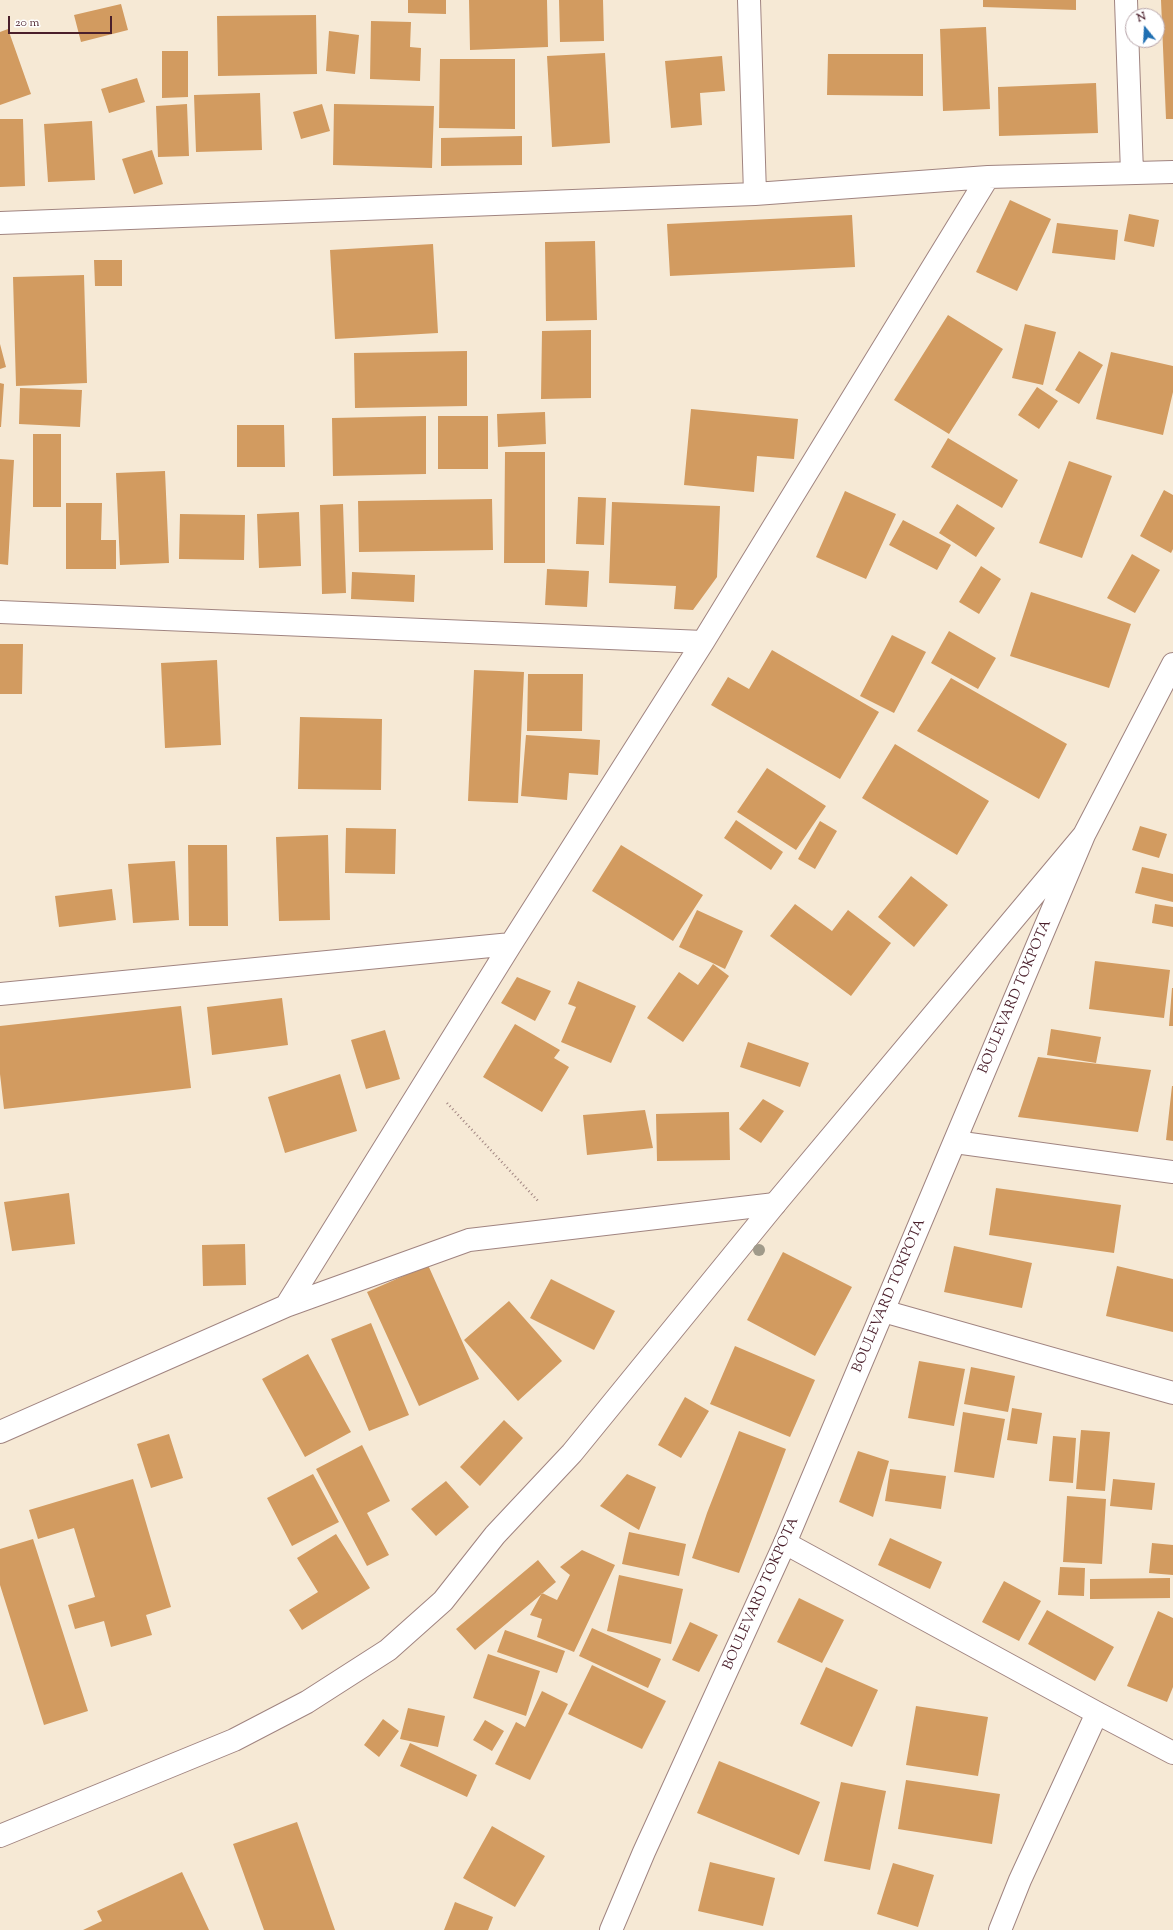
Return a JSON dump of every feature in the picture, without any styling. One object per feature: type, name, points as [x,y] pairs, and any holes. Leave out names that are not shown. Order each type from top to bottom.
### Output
[{"type":"street","points":[[749,0],[755,194]]},
{"type":"street","points":[[1126,0],[1132,173]]},
{"type":"street","points":[[0,223],[755,194],[988,177],[1173,172]]},
{"type":"street","points":[[286,1306],[511,944],[703,642],[988,177]]},
{"type":"street","points":[[0,612],[703,642]]},
{"type":"street","name":"BOULEVARD TOKPOTA","points":[[611,1930],[644,1852],[785,1543],[1084,835],[1173,664]]},
{"type":"street","points":[[0,1836],[234,1740],[307,1702],[388,1650],[443,1601],[495,1535],[572,1453],[775,1204],[1084,835]]},
{"type":"street","points":[[0,994],[511,944]]},
{"type":"street","points":[[955,1142],[1173,1172]]},
{"type":"street","points":[[0,1432],[286,1306],[469,1240],[775,1204]]},
{"type":"street","points":[[883,1311],[1173,1393]]},
{"type":"street","points":[[785,1543],[1097,1714],[1173,1753]]},
{"type":"street","points":[[1000,1930],[1020,1880],[1097,1714]]},
{"type":"path","points":[[426,1080],[565,1229]]},
{"type":"building","points":[[408,0],[446,0],[446,14],[408,13]]},
{"type":"building","points":[[469,0],[547,0],[548,47],[470,50]]},
{"type":"building","points":[[559,0],[603,0],[604,41],[560,42]]},
{"type":"building","points":[[983,0],[1076,0],[1076,10],[983,7]]},
{"type":"building","points":[[1161,0],[1173,0],[1173,119],[1166,119],[1163,48],[1165,48],[1165,8],[1161,8]]},
{"type":"building","points":[[121,4],[128,30],[81,42],[74,15]]},
{"type":"building","points":[[316,15],[317,74],[218,76],[217,16]]},
{"type":"building","points":[[371,21],[411,22],[410,47],[421,48],[420,81],[370,79]]},
{"type":"building","points":[[986,27],[990,109],[943,111],[940,29]]},
{"type":"building","points":[[8,29],[31,94],[0,105],[0,32]]},
{"type":"building","points":[[329,31],[359,35],[355,74],[326,71]]},
{"type":"building","points":[[162,51],[188,51],[188,97],[162,98]]},
{"type":"building","points":[[605,53],[610,143],[552,147],[547,56]]},
{"type":"building","points":[[828,54],[923,54],[923,96],[827,95]]},
{"type":"building","points":[[722,56],[725,91],[700,93],[702,125],[671,128],[665,61]]},
{"type":"building","points":[[440,59],[515,59],[515,129],[439,128]]},
{"type":"building","points":[[137,78],[145,102],[109,113],[101,89]]},
{"type":"building","points":[[1096,83],[1098,133],[999,136],[998,87]]},
{"type":"building","points":[[260,93],[262,150],[196,152],[194,95]]},
{"type":"building","points":[[187,104],[189,156],[158,157],[156,106]]},
{"type":"building","points":[[322,104],[330,131],[301,139],[293,112]]},
{"type":"building","points":[[334,104],[434,106],[432,168],[333,165]]},
{"type":"building","points":[[0,119],[23,119],[25,186],[0,187]]},
{"type":"building","points":[[92,121],[95,180],[48,182],[44,124]]},
{"type":"building","points":[[522,136],[522,165],[441,166],[441,138]]},
{"type":"building","points":[[152,150],[163,184],[134,194],[122,159]]},
{"type":"building","points":[[1010,200],[1051,219],[1017,291],[976,272]]},
{"type":"building","points":[[1129,214],[1159,220],[1154,247],[1124,241]]},
{"type":"building","points":[[852,215],[855,267],[670,276],[667,224]]},
{"type":"building","points":[[1057,223],[1118,230],[1115,260],[1052,253]]},
{"type":"building","points":[[595,241],[597,320],[546,321],[545,242]]},
{"type":"building","points":[[433,244],[438,333],[335,339],[330,250]]},
{"type":"building","points":[[94,260],[122,260],[122,286],[95,286]]},
{"type":"building","points":[[84,275],[87,383],[16,386],[13,277]]},
{"type":"building","points":[[948,315],[1003,349],[949,434],[894,400]]},
{"type":"building","points":[[1025,324],[1056,332],[1043,385],[1012,378]]},
{"type":"building","points":[[591,330],[591,398],[541,399],[542,331]]},
{"type":"building","points":[[0,344],[6,367],[0,369]]},
{"type":"building","points":[[467,351],[467,406],[355,408],[354,353]]},
{"type":"building","points":[[1079,351],[1103,365],[1079,404],[1055,390]]},
{"type":"building","points":[[1111,352],[1173,366],[1173,392],[1163,435],[1096,419]]},
{"type":"building","points":[[0,383],[4,384],[1,427],[0,427]]},
{"type":"building","points":[[1037,387],[1058,401],[1039,429],[1018,415]]},
{"type":"building","points":[[20,388],[82,390],[80,427],[19,424]]},
{"type":"building","points":[[691,409],[798,419],[794,459],[757,456],[754,492],[684,485]]},
{"type":"building","points":[[545,412],[546,444],[498,447],[497,414]]},
{"type":"building","points":[[426,416],[426,474],[333,476],[332,418]]},
{"type":"building","points":[[438,416],[488,416],[488,469],[438,469]]},
{"type":"building","points":[[237,425],[284,425],[285,467],[237,467]]},
{"type":"building","points":[[33,434],[61,434],[61,507],[33,507]]},
{"type":"building","points":[[948,438],[1018,480],[1002,508],[931,467]]},
{"type":"building","points":[[505,452],[545,452],[545,563],[504,563]]},
{"type":"building","points":[[0,459],[14,460],[8,565],[0,564]]},
{"type":"building","points":[[1069,461],[1112,476],[1082,558],[1039,543]]},
{"type":"building","points":[[165,471],[169,563],[120,565],[116,473]]},
{"type":"building","points":[[1164,490],[1173,495],[1173,549],[1171,553],[1140,536]]},
{"type":"building","points":[[845,491],[896,514],[866,579],[816,557]]},
{"type":"building","points":[[578,497],[606,498],[604,545],[576,544]]},
{"type":"building","points":[[492,499],[493,550],[359,552],[358,501]]},
{"type":"building","points":[[612,502],[720,506],[717,577],[693,610],[674,609],[676,586],[609,583]]},
{"type":"building","points":[[66,503],[102,503],[101,540],[116,540],[116,569],[66,569]]},
{"type":"building","points":[[343,504],[346,593],[322,594],[320,505]]},
{"type":"building","points":[[957,504],[995,528],[976,557],[939,533]]},
{"type":"building","points":[[299,512],[301,566],[259,568],[257,514]]},
{"type":"building","points":[[180,514],[245,515],[244,560],[179,559]]},
{"type":"building","points":[[903,520],[951,545],[937,570],[889,545]]},
{"type":"building","points":[[1132,554],[1160,570],[1135,613],[1107,598]]},
{"type":"building","points":[[981,566],[1001,579],[979,614],[959,602]]},
{"type":"building","points":[[547,569],[589,571],[587,607],[545,605]]},
{"type":"building","points":[[352,572],[415,575],[414,602],[351,599]]},
{"type":"building","points":[[1031,592],[1131,624],[1109,688],[1010,656]]},
{"type":"building","points":[[949,631],[996,658],[978,689],[931,663]]},
{"type":"building","points":[[892,635],[926,652],[894,713],[860,696]]},
{"type":"building","points":[[0,644],[23,644],[22,694],[0,694]]},
{"type":"building","points":[[772,650],[879,712],[840,779],[711,705],[728,677],[749,689]]},
{"type":"building","points":[[217,660],[221,745],[165,748],[161,663]]},
{"type":"building","points":[[474,670],[524,672],[518,803],[468,801]]},
{"type":"building","points":[[528,674],[583,674],[582,731],[527,731]]},
{"type":"building","points":[[951,678],[1067,744],[1039,799],[917,731]]},
{"type":"building","points":[[300,717],[382,719],[381,790],[298,789]]},
{"type":"building","points":[[526,735],[600,740],[598,775],[569,773],[567,800],[521,796]]},
{"type":"building","points":[[895,744],[989,801],[957,855],[862,798]]},
{"type":"building","points":[[767,768],[826,806],[796,850],[737,812]]},
{"type":"building","points":[[736,820],[783,852],[771,870],[724,838]]},
{"type":"building","points":[[820,821],[837,831],[815,869],[798,859]]},
{"type":"building","points":[[1140,826],[1167,834],[1159,858],[1132,850]]},
{"type":"building","points":[[346,828],[396,829],[395,874],[345,873]]},
{"type":"building","points":[[328,835],[330,920],[279,921],[276,837]]},
{"type":"building","points":[[188,845],[227,845],[228,926],[189,926]]},
{"type":"building","points":[[621,845],[703,895],[673,941],[592,891]]},
{"type":"building","points":[[175,861],[179,920],[133,923],[128,864]]},
{"type":"building","points":[[1142,867],[1173,874],[1173,902],[1135,893]]},
{"type":"building","points":[[911,876],[948,905],[914,947],[878,917]]},
{"type":"building","points":[[112,889],[116,920],[59,927],[55,896]]},
{"type":"building","points":[[795,904],[832,931],[848,910],[891,943],[851,996],[770,936]]},
{"type":"building","points":[[1155,904],[1173,907],[1173,927],[1152,923]]},
{"type":"building","points":[[697,910],[743,931],[725,969],[679,947]]},
{"type":"building","points":[[1095,961],[1170,970],[1164,1018],[1089,1009]]},
{"type":"building","points":[[713,964],[729,976],[683,1042],[647,1018],[679,972],[698,985]]},
{"type":"building","points":[[517,977],[551,991],[535,1021],[501,1003]]},
{"type":"building","points":[[578,981],[636,1006],[611,1063],[561,1042],[576,1007],[568,1004]]},
{"type":"building","points":[[1172,988],[1173,1026],[1169,1026]]},
{"type":"building","points":[[282,998],[288,1045],[212,1055],[207,1007]]},
{"type":"building","points":[[181,1006],[191,1088],[4,1109],[0,1074],[0,1026]]},
{"type":"building","points":[[515,1024],[560,1050],[554,1058],[569,1067],[542,1112],[483,1077]]},
{"type":"building","points":[[1051,1029],[1101,1037],[1096,1063],[1047,1055]]},
{"type":"building","points":[[385,1030],[400,1079],[366,1089],[351,1040]]},
{"type":"building","points":[[748,1042],[809,1063],[800,1087],[740,1067]]},
{"type":"building","points":[[1038,1057],[1151,1070],[1138,1132],[1018,1117]]},
{"type":"building","points":[[340,1074],[357,1131],[285,1153],[268,1097]]},
{"type":"building","points":[[1173,1086],[1173,1141],[1166,1140]]},
{"type":"building","points":[[763,1099],[784,1111],[761,1143],[739,1129]]},
{"type":"building","points":[[645,1110],[653,1148],[587,1155],[583,1115]]},
{"type":"building","points":[[729,1112],[730,1160],[657,1161],[656,1114]]},
{"type":"building","points":[[996,1188],[1121,1205],[1114,1253],[989,1235]]},
{"type":"building","points":[[69,1193],[75,1244],[12,1251],[4,1202]]},
{"type":"building","points":[[245,1244],[246,1285],[203,1286],[202,1245]]},
{"type":"building","points":[[954,1246],[1032,1263],[1022,1308],[944,1292]]},
{"type":"building","points":[[783,1252],[852,1287],[815,1356],[747,1320]]},
{"type":"building","points":[[428,1265],[479,1379],[419,1406],[367,1292]]},
{"type":"building","points":[[1117,1266],[1173,1279],[1173,1332],[1106,1316]]},
{"type":"building","points":[[551,1279],[615,1311],[594,1350],[530,1318]]},
{"type":"building","points":[[509,1301],[562,1361],[518,1401],[464,1340]]},
{"type":"building","points":[[371,1323],[409,1415],[369,1431],[331,1339]]},
{"type":"building","points":[[735,1346],[815,1380],[790,1437],[710,1404]]},
{"type":"building","points":[[308,1354],[351,1432],[305,1457],[262,1379]]},
{"type":"building","points":[[919,1361],[965,1369],[954,1426],[908,1418]]},
{"type":"building","points":[[971,1367],[1015,1376],[1008,1412],[964,1404]]},
{"type":"building","points":[[685,1397],[709,1411],[681,1458],[658,1445]]},
{"type":"building","points":[[1012,1408],[1042,1413],[1037,1444],[1007,1440]]},
{"type":"building","points":[[963,1412],[1005,1419],[994,1478],[954,1472]]},
{"type":"building","points":[[504,1420],[523,1438],[480,1486],[460,1467]]},
{"type":"building","points":[[1081,1430],[1110,1432],[1105,1491],[1076,1489]]},
{"type":"building","points":[[739,1431],[786,1449],[739,1573],[692,1558],[707,1513]]},
{"type":"building","points":[[169,1434],[183,1478],[151,1488],[137,1444]]},
{"type":"building","points":[[1053,1436],[1076,1438],[1073,1483],[1049,1481]]},
{"type":"building","points":[[362,1445],[390,1501],[367,1513],[389,1555],[367,1566],[316,1469]]},
{"type":"building","points":[[858,1451],[889,1461],[873,1517],[839,1502]]},
{"type":"building","points":[[890,1469],[946,1476],[941,1509],[885,1501]]},
{"type":"building","points":[[313,1474],[339,1522],[292,1546],[267,1498]]},
{"type":"building","points":[[627,1474],[656,1487],[639,1530],[600,1506]]},
{"type":"building","points":[[133,1479],[171,1607],[146,1615],[152,1635],[111,1647],[104,1621],[75,1629],[68,1605],[95,1597],[74,1528],[38,1539],[29,1510]]},
{"type":"building","points":[[1113,1479],[1155,1483],[1152,1510],[1110,1506]]},
{"type":"building","points":[[446,1481],[469,1507],[436,1536],[411,1509]]},
{"type":"building","points":[[1067,1496],[1106,1499],[1102,1564],[1063,1562]]},
{"type":"building","points":[[629,1532],[686,1544],[679,1576],[622,1564]]},
{"type":"building","points":[[336,1534],[370,1588],[302,1630],[289,1610],[318,1592],[297,1558]]},
{"type":"building","points":[[890,1538],[942,1562],[930,1589],[878,1565]]},
{"type":"building","points":[[33,1539],[88,1711],[44,1725],[0,1585],[0,1549]]},
{"type":"building","points":[[1152,1543],[1173,1545],[1173,1575],[1149,1573]]},
{"type":"building","points":[[582,1550],[615,1565],[574,1652],[537,1637],[542,1619],[530,1615],[542,1593],[557,1600],[570,1575],[560,1567]]},
{"type":"building","points":[[538,1560],[556,1582],[475,1650],[456,1629]]},
{"type":"building","points":[[1060,1567],[1085,1568],[1084,1596],[1058,1595]]},
{"type":"building","points":[[619,1575],[683,1589],[671,1644],[607,1631]]},
{"type":"building","points":[[1170,1578],[1170,1598],[1090,1599],[1090,1579]]},
{"type":"building","points":[[1004,1581],[1041,1601],[1019,1641],[982,1622]]},
{"type":"building","points":[[799,1598],[844,1620],[822,1663],[777,1642]]},
{"type":"building","points":[[1047,1610],[1114,1647],[1095,1681],[1028,1644]]},
{"type":"building","points":[[1158,1611],[1173,1618],[1173,1687],[1167,1702],[1127,1686]]},
{"type":"building","points":[[690,1622],[718,1635],[699,1672],[672,1660]]},
{"type":"building","points":[[592,1628],[661,1659],[648,1688],[579,1656]]},
{"type":"building","points":[[505,1630],[565,1651],[557,1673],[497,1652]]},
{"type":"building","points":[[488,1654],[540,1671],[526,1716],[473,1698]]},
{"type":"building","points":[[592,1665],[666,1701],[642,1749],[568,1714]]},
{"type":"building","points":[[826,1667],[878,1690],[852,1747],[800,1724]]},
{"type":"building","points":[[542,1691],[568,1704],[530,1780],[495,1764],[516,1722],[525,1727]]},
{"type":"building","points":[[916,1706],[988,1717],[978,1776],[906,1765]]},
{"type":"building","points":[[408,1708],[445,1716],[438,1747],[400,1739]]},
{"type":"building","points":[[383,1719],[399,1731],[379,1757],[364,1745]]},
{"type":"building","points":[[485,1720],[504,1731],[492,1751],[473,1740]]},
{"type":"building","points":[[410,1743],[477,1775],[467,1797],[400,1766]]},
{"type":"building","points":[[719,1761],[820,1802],[799,1855],[697,1813]]},
{"type":"building","points":[[906,1780],[1000,1794],[992,1844],[898,1829]]},
{"type":"building","points":[[841,1782],[886,1791],[870,1870],[824,1861]]},
{"type":"building","points":[[297,1822],[335,1930],[264,1930],[233,1844]]},
{"type":"building","points":[[492,1826],[545,1856],[515,1907],[463,1878]]},
{"type":"building","points":[[710,1862],[775,1878],[763,1926],[698,1911]]},
{"type":"building","points":[[893,1863],[934,1875],[918,1927],[877,1914]]},
{"type":"building","points":[[182,1872],[209,1930],[83,1930],[102,1921],[97,1911]]},
{"type":"building","points":[[455,1902],[493,1917],[488,1930],[444,1930]]}]
